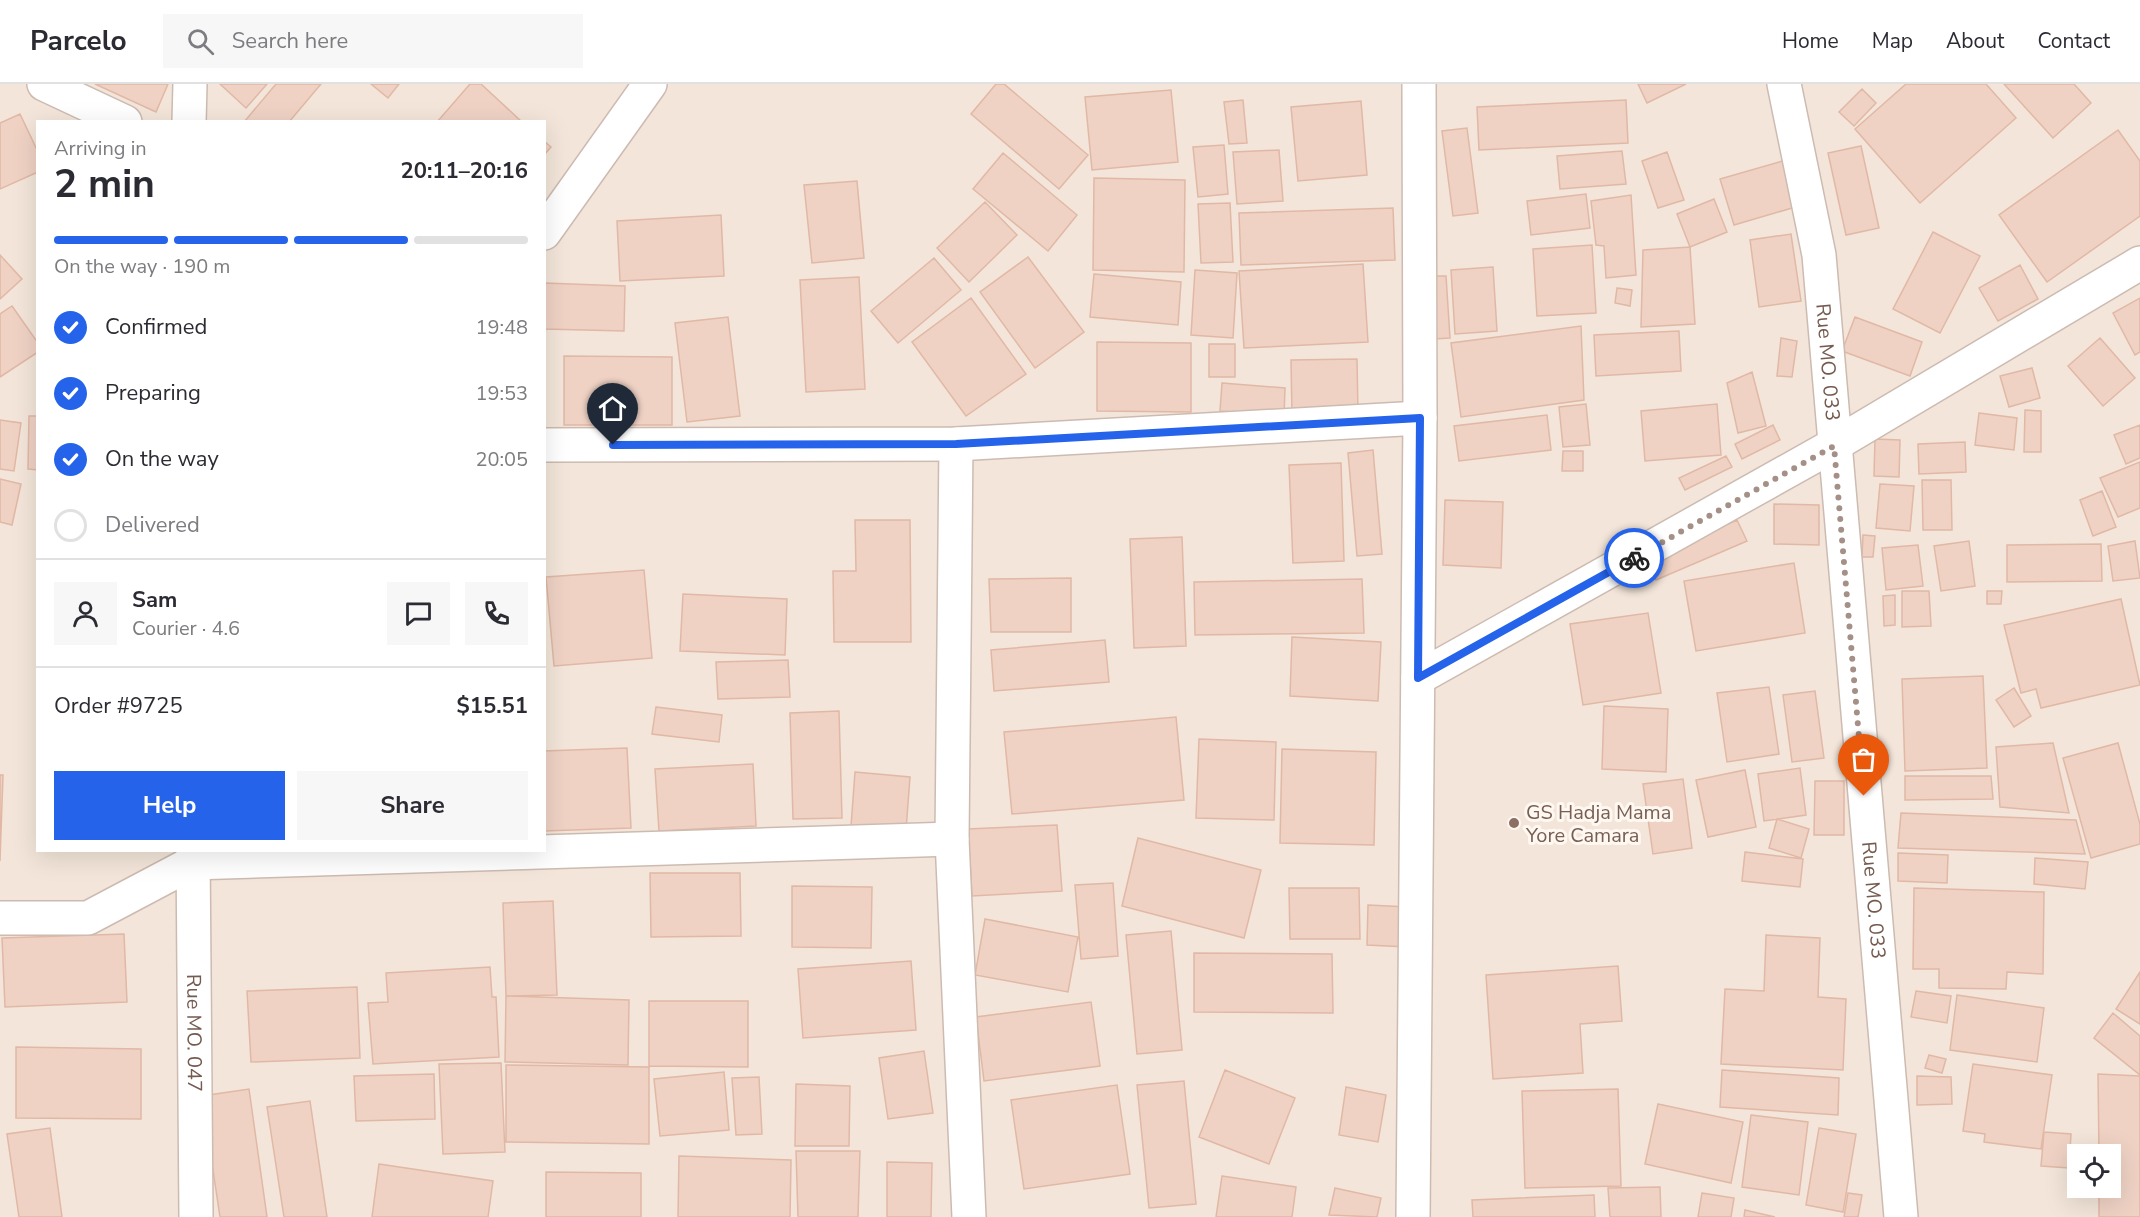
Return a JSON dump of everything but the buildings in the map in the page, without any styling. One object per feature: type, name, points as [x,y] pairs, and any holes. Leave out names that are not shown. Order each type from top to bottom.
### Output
[{"type":"street","points":[[44,84],[121,120]]},
{"type":"street","points":[[189,120],[190,84]]},
{"type":"street","points":[[546,230],[650,84]]},
{"type":"street","points":[[1413,1217],[1420,418],[1419,84]]},
{"type":"street","name":"Rue MO. 033","points":[[1784,84],[1819,255],[1901,1217]]},
{"type":"street","points":[[1418,678],[1834,446],[2140,263]]},
{"type":"street","points":[[546,445],[956,444],[1420,418]]},
{"type":"street","points":[[956,444],[952,839],[969,1217]]},
{"type":"street","points":[[546,849],[952,839]]},
{"type":"street","points":[[0,918],[88,918],[192,857],[403,852]]},
{"type":"street","name":"Rue MO. 047","points":[[192,857],[195,1217]]},
{"type":"shaded area","points":[[0,84],[2140,84],[2140,1217],[0,1217]]},
{"type":"way so far","points":[[1634,558],[1834,446],[1864,796]]},
{"type":"place","name":"GS Hadja Mama Yore Camara","points":[[1514,823]]},
{"type":"route","points":[[613,445],[956,444],[1420,418],[1418,678],[1634,558]]}]
